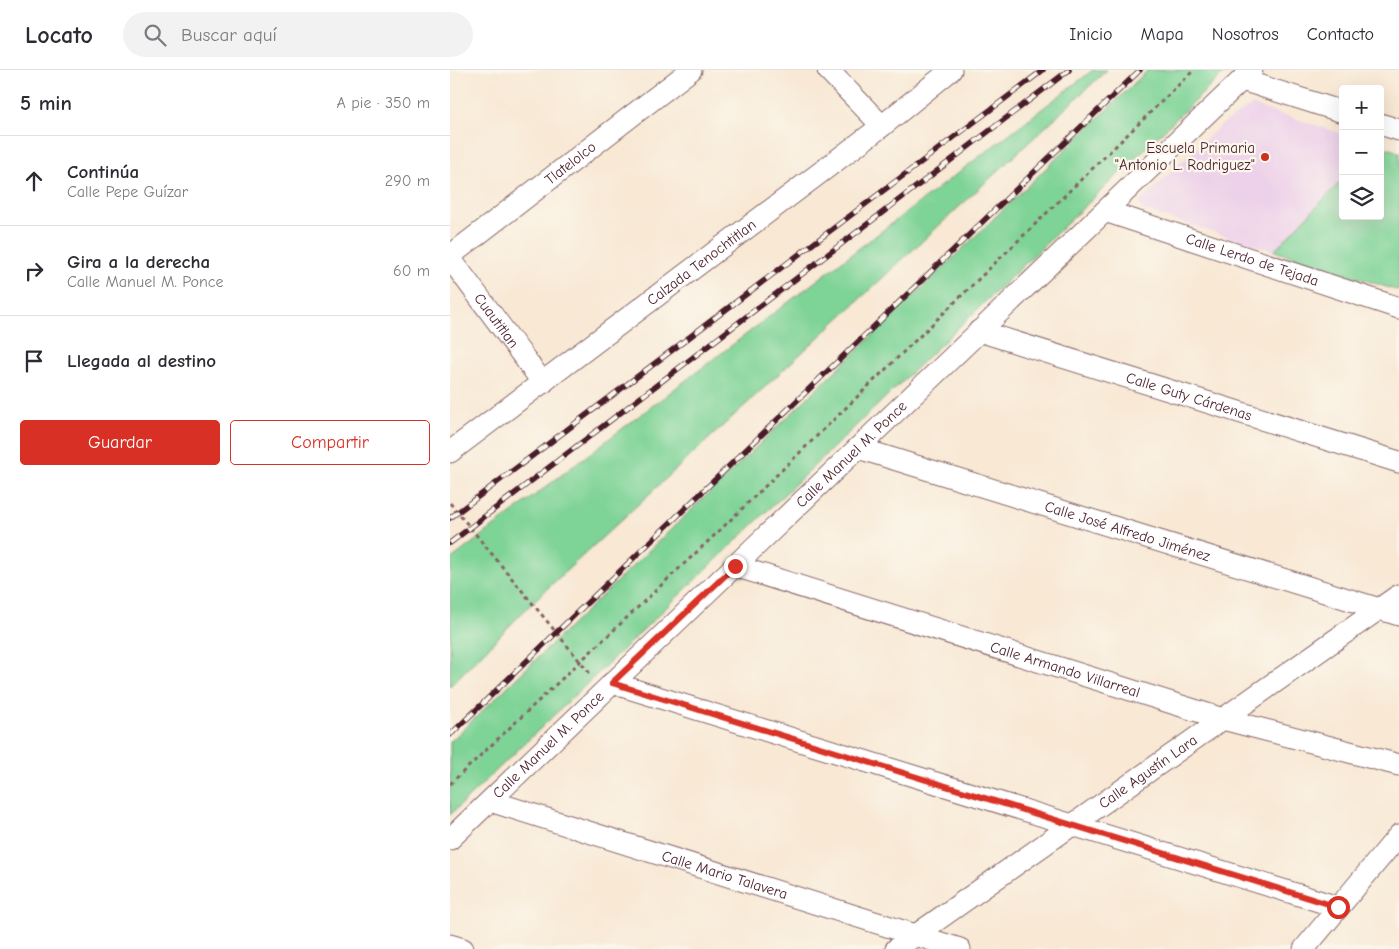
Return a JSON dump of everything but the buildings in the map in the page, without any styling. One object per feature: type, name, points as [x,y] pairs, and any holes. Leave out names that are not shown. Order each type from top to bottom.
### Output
[{"type":"street","name":"Tlatelolco","points":[[450,257],[691,70]]},
{"type":"street","points":[[828,70],[882,126]]},
{"type":"street","name":"Calzada Tenochtitlan","points":[[450,452],[882,126],[951,70]]},
{"type":"street","points":[[1247,75],[1339,110]]},
{"type":"street","name":"Calle Manuel M. Ponce","points":[[450,839],[1247,75]]},
{"type":"street","points":[[1384,125],[1399,130]]},
{"type":"street","name":"Calle Lerdo de Tejada","points":[[1105,211],[1399,308]]},
{"type":"street","name":"Cuautitlan","points":[[450,257],[543,383]]},
{"type":"street","name":"Calle Guty Cárdenas","points":[[979,331],[1399,462]]},
{"type":"street","name":"Calle José Alfredo Jiménez","points":[[858,448],[1389,612]]},
{"type":"street","name":"Calle Armando Villarreal","points":[[735,566],[1223,719],[1399,765]]},
{"type":"street","name":"Calle Agustín Lara","points":[[896,949],[1223,719],[1389,612],[1399,595]]},
{"type":"street","points":[[608,687],[1338,907]]},
{"type":"street","name":"Calle Mario Talavera","points":[[490,801],[960,949]]},
{"type":"street","points":[[1304,949],[1399,835]]},
{"type":"street","points":[[450,945],[463,949]]},
{"type":"path","points":[[450,784],[719,531],[1194,70]]},
{"type":"path","points":[[450,503],[579,662],[608,687]]},
{"type":"shaded area","name":"Escuela Primaria \"Antonio L. Rodriguez\"","points":[[1252,105],[1339,133],[1339,183],[1274,251],[1142,210],[1139,203],[1221,125]]},
{"type":"green space","points":[[1093,70],[1107,70],[536,599],[450,686],[450,560]]},
{"type":"green space","points":[[1148,70],[1227,70],[450,815],[450,742]]},
{"type":"green space","points":[[1384,147],[1399,152],[1399,291],[1274,251],[1339,183],[1339,220],[1384,220]]},
{"type":"railway","points":[[450,518],[1043,70]]},
{"type":"railway","points":[[450,543],[1069,70]]},
{"type":"railway","points":[[450,735],[1140,70]]},
{"type":"place","name":"Escuela Primaria \"Antonio L. Rodriguez\"","points":[[1265,157]]},
{"type":"route","points":[[735,566],[612,683],[1338,907]]}]
